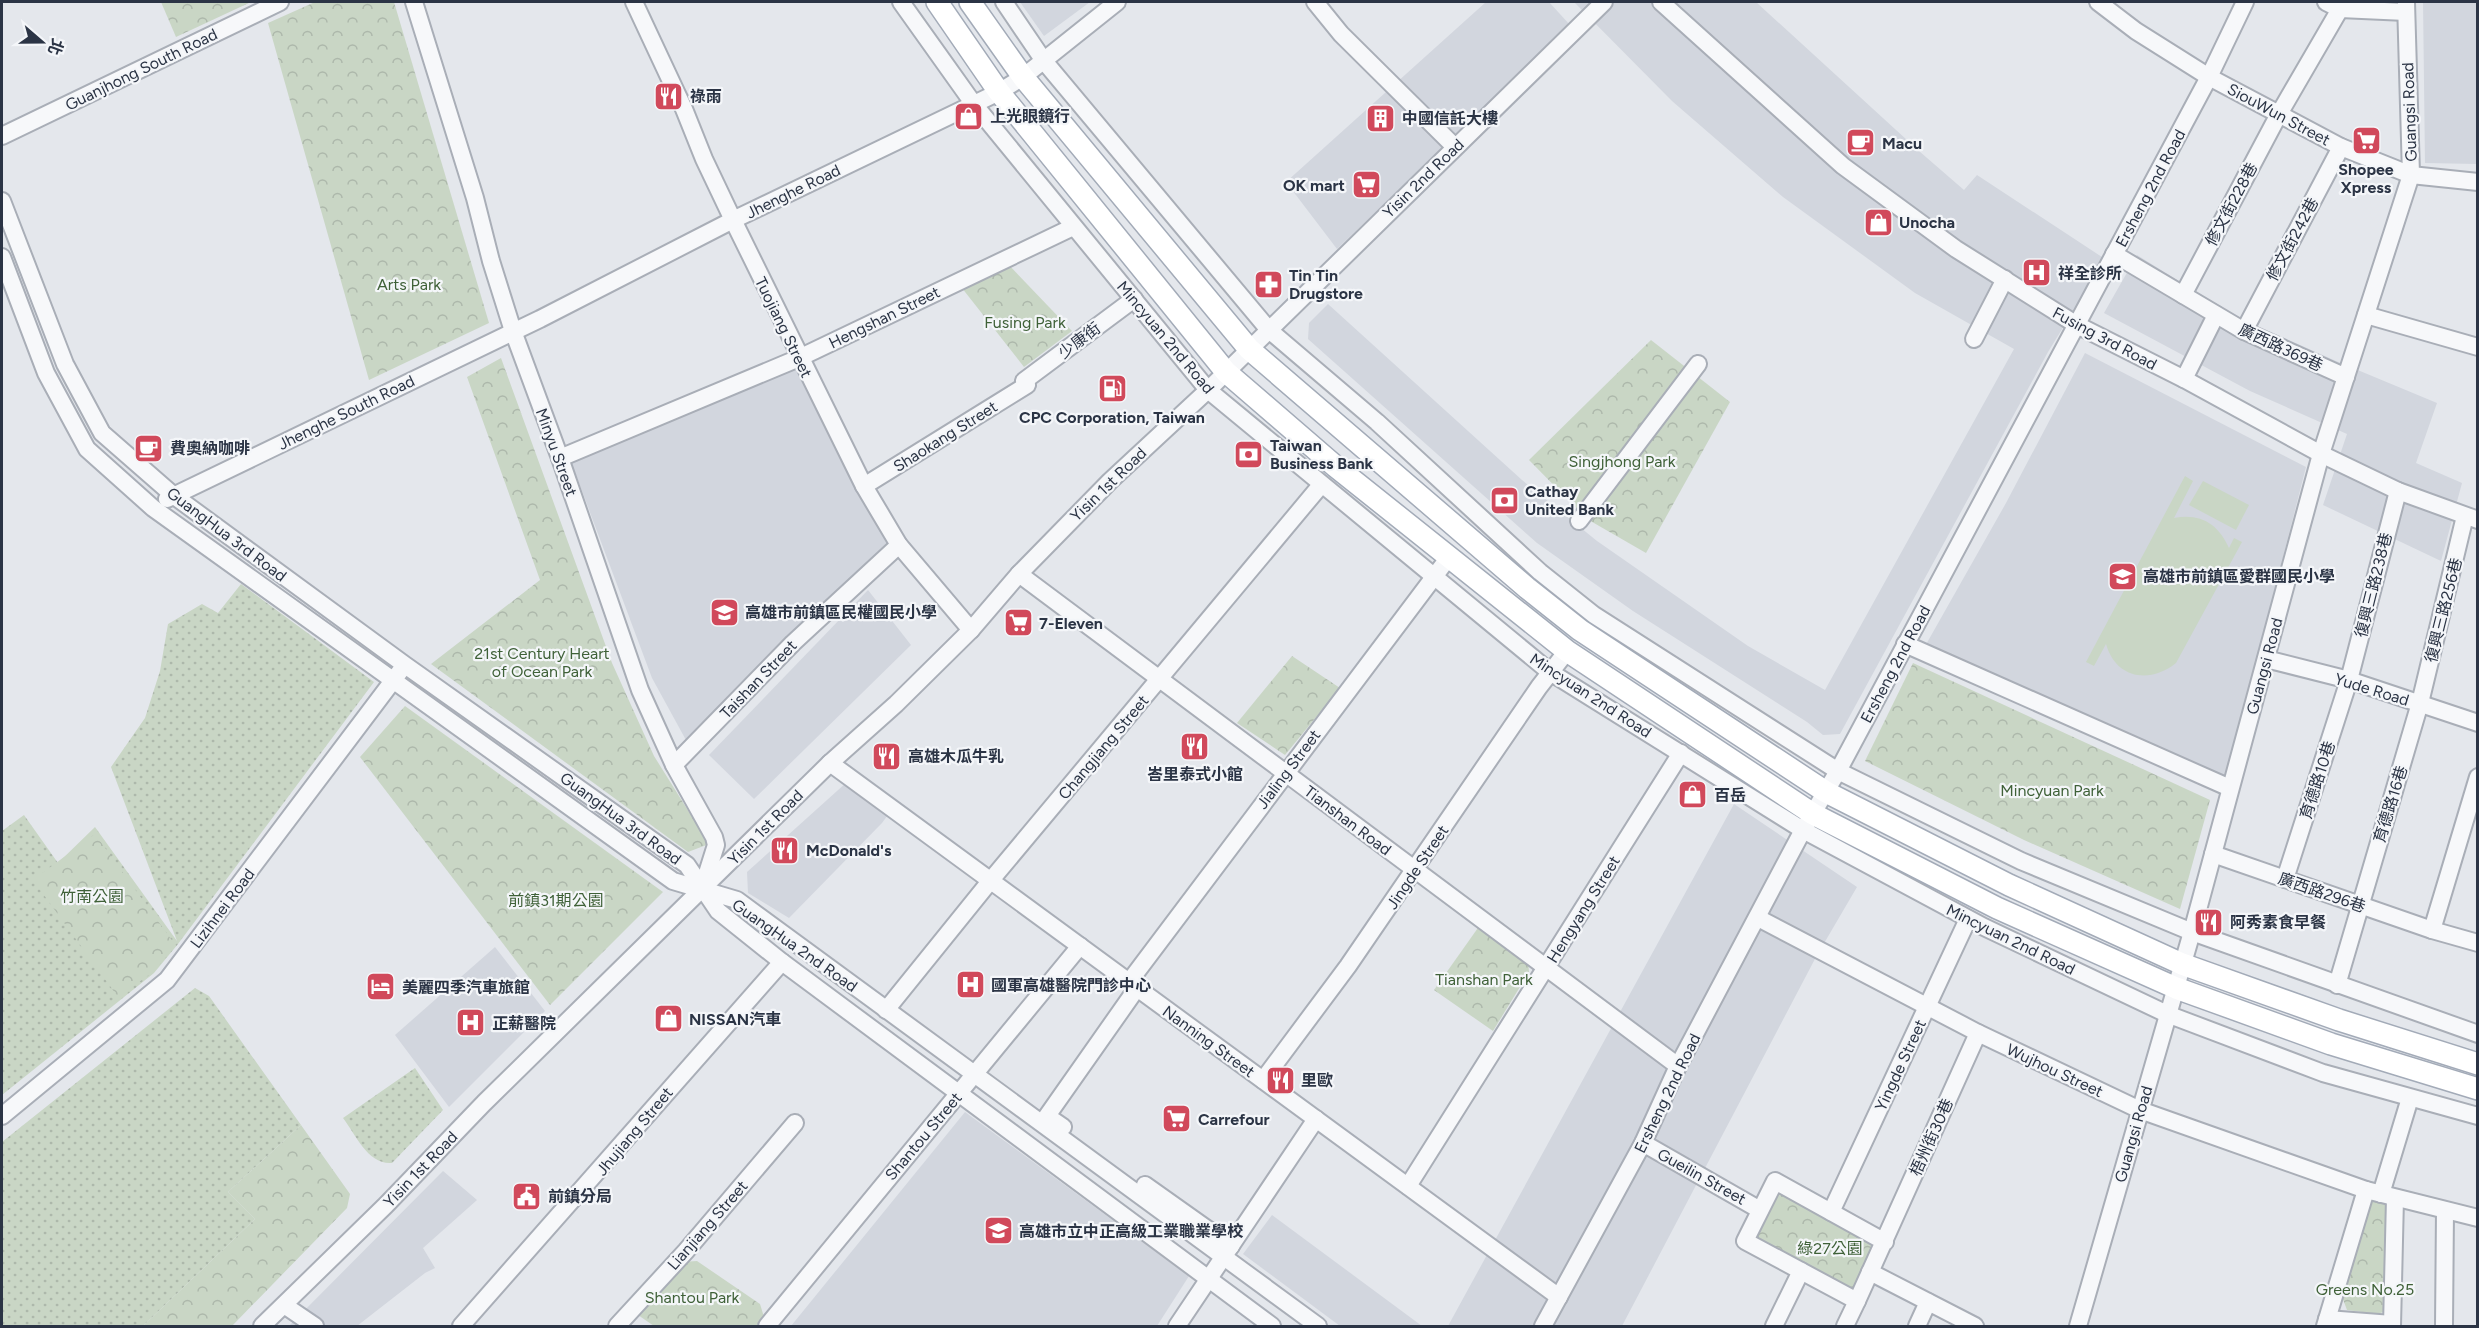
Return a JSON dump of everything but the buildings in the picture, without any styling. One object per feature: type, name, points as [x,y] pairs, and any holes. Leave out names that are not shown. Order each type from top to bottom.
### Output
[{"type":"main road","name":"Mincyuan 2nd Road","points":[[937,2],[999,92],[1226,372],[1335,466],[1567,651],[1808,822],[2176,988],[2331,1044],[2478,1089]]},
{"type":"main road","points":[[970,2],[1023,77],[1249,349],[1509,574],[1580,630],[1826,792],[2009,885],[2182,964],[2339,1020],[2478,1064]]},
{"type":"street","name":"Guanjhong South Road","points":[[2,136],[280,2]]},
{"type":"street","name":"Minyu Street","points":[[414,2],[475,198],[491,261],[513,331],[560,458],[640,690],[674,765],[716,845],[702,890]]},
{"type":"street","name":"Tuojiang Street","points":[[634,2],[684,109],[704,159],[864,486],[898,545],[971,630]]},
{"type":"street","name":"Mincyuan 2nd Road","points":[[900,2],[973,103],[1208,390],[1550,672],[1681,753],[1808,822],[1968,919],[2167,1014],[2323,1074],[2478,1116]]},
{"type":"street","points":[[1004,2],[1044,61],[1269,330],[1377,422],[1540,572],[1594,615],[1838,771],[2021,861],[2192,932],[2478,1034]]},
{"type":"street","name":"Jhenghe Road","points":[[540,319],[733,220],[999,92],[1023,77],[1118,2]]},
{"type":"street","points":[[1315,2],[1341,34],[1455,147]]},
{"type":"street","name":"Yisin 2nd Road","points":[[1269,330],[1604,2]]},
{"type":"street","name":"Fusing 3rd Road","points":[[1661,2],[1843,166],[1956,249],[2077,325],[2184,379],[2321,454],[2398,491],[2471,518]]},
{"type":"street","name":"SiouWun Street","points":[[2098,2],[2136,31],[2210,77],[2341,147],[2411,175],[2478,182]]},
{"type":"street","name":"Ersheng 2nd Road","points":[[1544,1326],[1643,1143],[1678,1066],[1808,822],[1838,771],[2210,77],[2245,2]]},
{"type":"street","points":[[2333,5],[2406,7]]},
{"type":"street","name":"修文街228巷","points":[[2183,295],[2279,114],[2333,5]]},
{"type":"street","name":"Guangsi Road","points":[[2078,1326],[2192,932],[2321,454],[2411,175],[2406,7]]},
{"type":"street","name":"修文街242巷","points":[[2244,331],[2341,147]]},
{"type":"street","name":"GuangHua 3rd Road","points":[[2,201],[65,363],[102,433],[173,495],[405,665],[687,865],[702,890]]},
{"type":"street","name":"Hengshan Street","points":[[560,458],[800,358],[1073,227]]},
{"type":"street","name":"廣西路369巷","points":[[2114,254],[2244,331],[2346,378]]},
{"type":"street","name":"GuangHua 3rd Road","points":[[2,257],[46,373],[87,450],[153,508],[673,881],[702,890]]},
{"type":"street","points":[[1974,339],[2005,279]]},
{"type":"street","name":"少康街","points":[[1025,383],[1134,299]]},
{"type":"street","points":[[2184,379],[2216,315]]},
{"type":"street","points":[[2366,315],[2478,347]]},
{"type":"street","name":"Jhenghe South Road","points":[[153,508],[173,495],[540,319]]},
{"type":"street","name":"Yisin 1st Road","points":[[262,1326],[386,1205],[484,1103],[830,763],[896,704],[971,630],[1019,574],[1110,481],[1269,330]]},
{"type":"street","points":[[1579,521],[1698,364]]},
{"type":"street","name":"Shaokang Street","points":[[864,486],[1025,383]]},
{"type":"street","name":"Changjiang Street","points":[[886,1010],[991,880],[1321,485]]},
{"type":"street","name":"復興三路238巷","points":[[2349,680],[2398,491]]},
{"type":"street","name":"復興三路256巷","points":[[2420,703],[2471,518]]},
{"type":"street","name":"Taishan Street","points":[[674,765],[793,643],[898,545]]},
{"type":"street","name":"Jialing Street","points":[[1047,1116],[1133,985],[1285,773],[1449,557]]},
{"type":"street","name":"Tianshan Road","points":[[1019,574],[1678,1066]]},
{"type":"street","points":[[1905,644],[2230,788]]},
{"type":"street","name":"Jingde Street","points":[[1263,1080],[1348,966],[1550,672],[1567,651]]},
{"type":"street","name":"Yude Road","points":[[2266,659],[2349,680],[2478,723]]},
{"type":"street","name":"Lizihnei Road","points":[[2,1116],[167,980],[405,665]]},
{"type":"street","name":"育德路10巷","points":[[2285,879],[2349,680]]},
{"type":"street","name":"育德路16巷","points":[[2337,985],[2420,703]]},
{"type":"street","name":"Hengyang Street","points":[[1408,1186],[1681,753]]},
{"type":"street","name":"Nanning Street","points":[[830,763],[1559,1297]]},
{"type":"street","points":[[2432,930],[2478,777]]},
{"type":"street","name":"廣西路296巷","points":[[2213,854],[2432,930],[2478,943]]},
{"type":"street","name":"GuangHua 2nd Road","points":[[702,890],[718,911],[782,962],[1272,1326]]},
{"type":"street","name":"GuangHua 2nd Road","points":[[702,890],[737,900],[886,1010],[977,1071],[1108,1172],[1228,1251],[1318,1326]]},
{"type":"street","name":"Wujhou Street","points":[[1758,918],[1978,1033],[2140,1110],[2381,1194],[2478,1218]]},
{"type":"street","name":"Yingde Street","points":[[1831,1212],[1968,919]]},
{"type":"street","name":"Shantou Street","points":[[766,1326],[1080,946]]},
{"type":"street","name":"Jhujiang Street","points":[[468,1324],[782,962]]},
{"type":"street","name":"梧州街30巷","points":[[1885,1242],[1978,1033]]},
{"type":"street","points":[[977,1071],[1047,1116],[1228,1251]]},
{"type":"street","points":[[2381,1194],[2392,1325],[2331,1323],[2381,1194],[2410,1098]]},
{"type":"street","points":[[1177,1326],[1316,1119]]},
{"type":"street","name":"Lianjiang Street","points":[[617,1326],[795,1123]]},
{"type":"street","name":"Gueilin Street","points":[[1643,1143],[1760,1210]]},
{"type":"street","points":[[1093,1192],[1108,1172]]},
{"type":"street","name":"Gueilin Street","points":[[1857,1301],[1745,1240],[1775,1180],[1885,1242]]},
{"type":"street","points":[[2444,1326],[2445,1211]]},
{"type":"street","points":[[1845,1326],[1885,1242]]},
{"type":"street","points":[[1774,1326],[1801,1271]]},
{"type":"street","points":[[1870,1272],[1975,1326]]},
{"type":"street","points":[[1917,1326],[1928,1302]]},
{"type":"street","points":[[284,1305],[315,1326]]},
{"type":"shaded area","points":[[1020,2],[1090,2],[1044,36]]},
{"type":"shaded area","points":[[1486,2],[1549,2],[1570,25],[1337,249],[1286,182]]},
{"type":"shaded area","points":[[1574,2],[1756,2],[1964,190],[1977,175],[2105,259],[2048,352],[1840,734],[1823,735],[1807,722],[1633,611],[1537,543],[1308,339],[1309,323],[1328,304],[1522,480],[1597,541],[1748,646],[1825,690],[2014,349],[1915,293],[1783,197],[1672,101]]},
{"type":"shaded area","points":[[2423,2],[2477,2],[2477,164],[2425,163]]},
{"type":"shaded area","points":[[2137,255],[2235,316],[2437,403],[2416,463],[2462,483],[2441,561],[2323,505],[2347,434],[2250,391],[2104,313]]},
{"type":"shaded area","name":"高雄市前鎮區愛群國民小學","points":[[2085,353],[2306,467],[2226,781],[1924,648],[2006,503]]},
{"type":"shaded area","name":"高雄市前鎮區民權國民小學","points":[[796,366],[888,546],[687,742],[652,678],[570,459]]},
{"type":"shaded area","points":[[868,590],[911,645],[754,799],[709,755]]},
{"type":"shaded area","points":[[847,782],[890,812],[882,823],[789,918],[748,893],[747,872]]},
{"type":"shaded area","points":[[1734,804],[1857,887],[1816,957],[1622,1326],[1448,1326]]},
{"type":"shaded area","name":"正薪醫院","points":[[495,947],[545,1011],[449,1107],[395,1035]]},
{"type":"shaded area","name":"高雄市立中正高級工業職業學校","points":[[965,1112],[1189,1276],[1157,1326],[791,1326]]},
{"type":"shaded area","points":[[443,1171],[477,1200],[423,1248],[435,1268],[425,1273],[357,1326],[289,1326]]},
{"type":"shaded area","points":[[1272,1215],[1422,1326],[1340,1326],[1243,1254]]},
{"type":"green space","points":[[161,2],[251,2],[176,37]]},
{"type":"green space","name":"Arts Park","points":[[315,2],[394,2],[489,323],[369,380],[268,23]]},
{"type":"green space","name":"Fusing Park","points":[[1005,261],[1072,331],[1024,367],[958,283]]},
{"type":"green space","name":"Singjhong Park","points":[[1651,340],[1730,402],[1646,553],[1587,519],[1529,460]]},
{"type":"green space","name":"21st Century Heart of Ocean Park","points":[[501,358],[612,663],[654,756],[709,844],[688,852],[431,664],[540,580],[467,377]]},
{"type":"green space","points":[[2185,476],[2193,481],[2174,518],[2192,517],[2208,522],[2220,532],[2229,548],[2234,538],[2242,542],[2176,663],[2156,674],[2135,674],[2118,665],[2106,644],[2094,666],[2086,662]]},
{"type":"green space","points":[[2203,481],[2249,505],[2236,530],[2189,505]]},
{"type":"green space","points":[[241,584],[374,682],[154,973],[2,1095],[2,831],[24,815],[58,863],[95,827],[177,941],[111,767],[145,718],[160,671],[168,624],[202,604],[218,613]]},
{"type":"green space","points":[[1292,656],[1340,688],[1285,755],[1237,723]]},
{"type":"green space","name":"Mincyuan Park","points":[[1913,663],[2210,800],[2180,909],[2024,840],[1865,761]]},
{"type":"green space","name":"前鎮31期公園","points":[[405,706],[663,892],[550,1005],[360,757]]},
{"type":"green space","name":"竹南公園","points":[[95,834],[176,946],[153,972],[118,997],[33,880]]},
{"type":"green space","name":"Tianshan Park","points":[[1480,925],[1528,959],[1529,972],[1493,1031],[1434,990]]},
{"type":"green space","points":[[195,988],[209,996],[301,1125],[228,1192],[255,1219],[143,1326],[2,1326],[2,1142]]},
{"type":"green space","points":[[415,1068],[443,1110],[392,1163],[376,1159],[363,1148],[343,1118]]},
{"type":"green space","points":[[301,1125],[350,1194],[347,1208],[232,1326],[143,1326],[255,1219],[228,1192]]},
{"type":"green space","name":"綠27公園","points":[[1784,1191],[1877,1246],[1857,1289],[1851,1292],[1757,1243],[1755,1234],[1777,1193]]},
{"type":"green space","name":"Greens No.25","points":[[2370,1198],[2385,1200],[2391,1209],[2387,1311],[2377,1314],[2347,1310],[2341,1294]]},
{"type":"green space","name":"Shantou Park","points":[[697,1261],[760,1304],[764,1317],[756,1326],[654,1326],[638,1315],[682,1262]]},
{"type":"place","name":"祿雨","points":[[669,96]]},
{"type":"place","name":"上光眼鏡行","points":[[969,116]]},
{"type":"place","name":"中國信託大樓","points":[[1381,118]]},
{"type":"place","name":"Shopee Xpress","points":[[2366,141]]},
{"type":"place","name":"Macu","points":[[1861,143]]},
{"type":"place","name":"OK mart","points":[[1366,185]]},
{"type":"place","name":"Unocha","points":[[1878,222]]},
{"type":"place","name":"祥全診所","points":[[2037,273]]},
{"type":"place","name":"Tin Tin Drugstore","points":[[1268,284]]},
{"type":"place","name":"CPC Corporation, Taiwan","points":[[1112,389]]},
{"type":"place","name":"費奧納咖啡","points":[[149,448]]},
{"type":"place","name":"Taiwan Business Bank","points":[[1249,454]]},
{"type":"place","name":"Cathay United Bank","points":[[1504,500]]},
{"type":"place","name":"高雄市前鎮區愛群國民小學","points":[[2122,576]]},
{"type":"place","name":"高雄市前鎮區民權國民小學","points":[[724,612]]},
{"type":"place","name":"7-Eleven","points":[[1018,623]]},
{"type":"place","name":"峇里泰式小館","points":[[1195,746]]},
{"type":"place","name":"高雄木瓜牛乳","points":[[887,756]]},
{"type":"place","name":"百岳","points":[[1693,795]]},
{"type":"place","name":"McDonald's","points":[[785,850]]},
{"type":"place","name":"阿秀素食早餐","points":[[2209,922]]},
{"type":"place","name":"國軍高雄醫院門診中心","points":[[970,985]]},
{"type":"place","name":"美麗四季汽車旅館","points":[[381,987]]},
{"type":"place","name":"NISSAN汽車","points":[[668,1019]]},
{"type":"place","name":"正薪醫院","points":[[471,1023]]},
{"type":"place","name":"里歐","points":[[1280,1080]]},
{"type":"place","name":"Carrefour","points":[[1177,1119]]},
{"type":"place","name":"前鎮分局","points":[[527,1196]]},
{"type":"place","name":"高雄市立中正高級工業職業學校","points":[[998,1231]]}]
